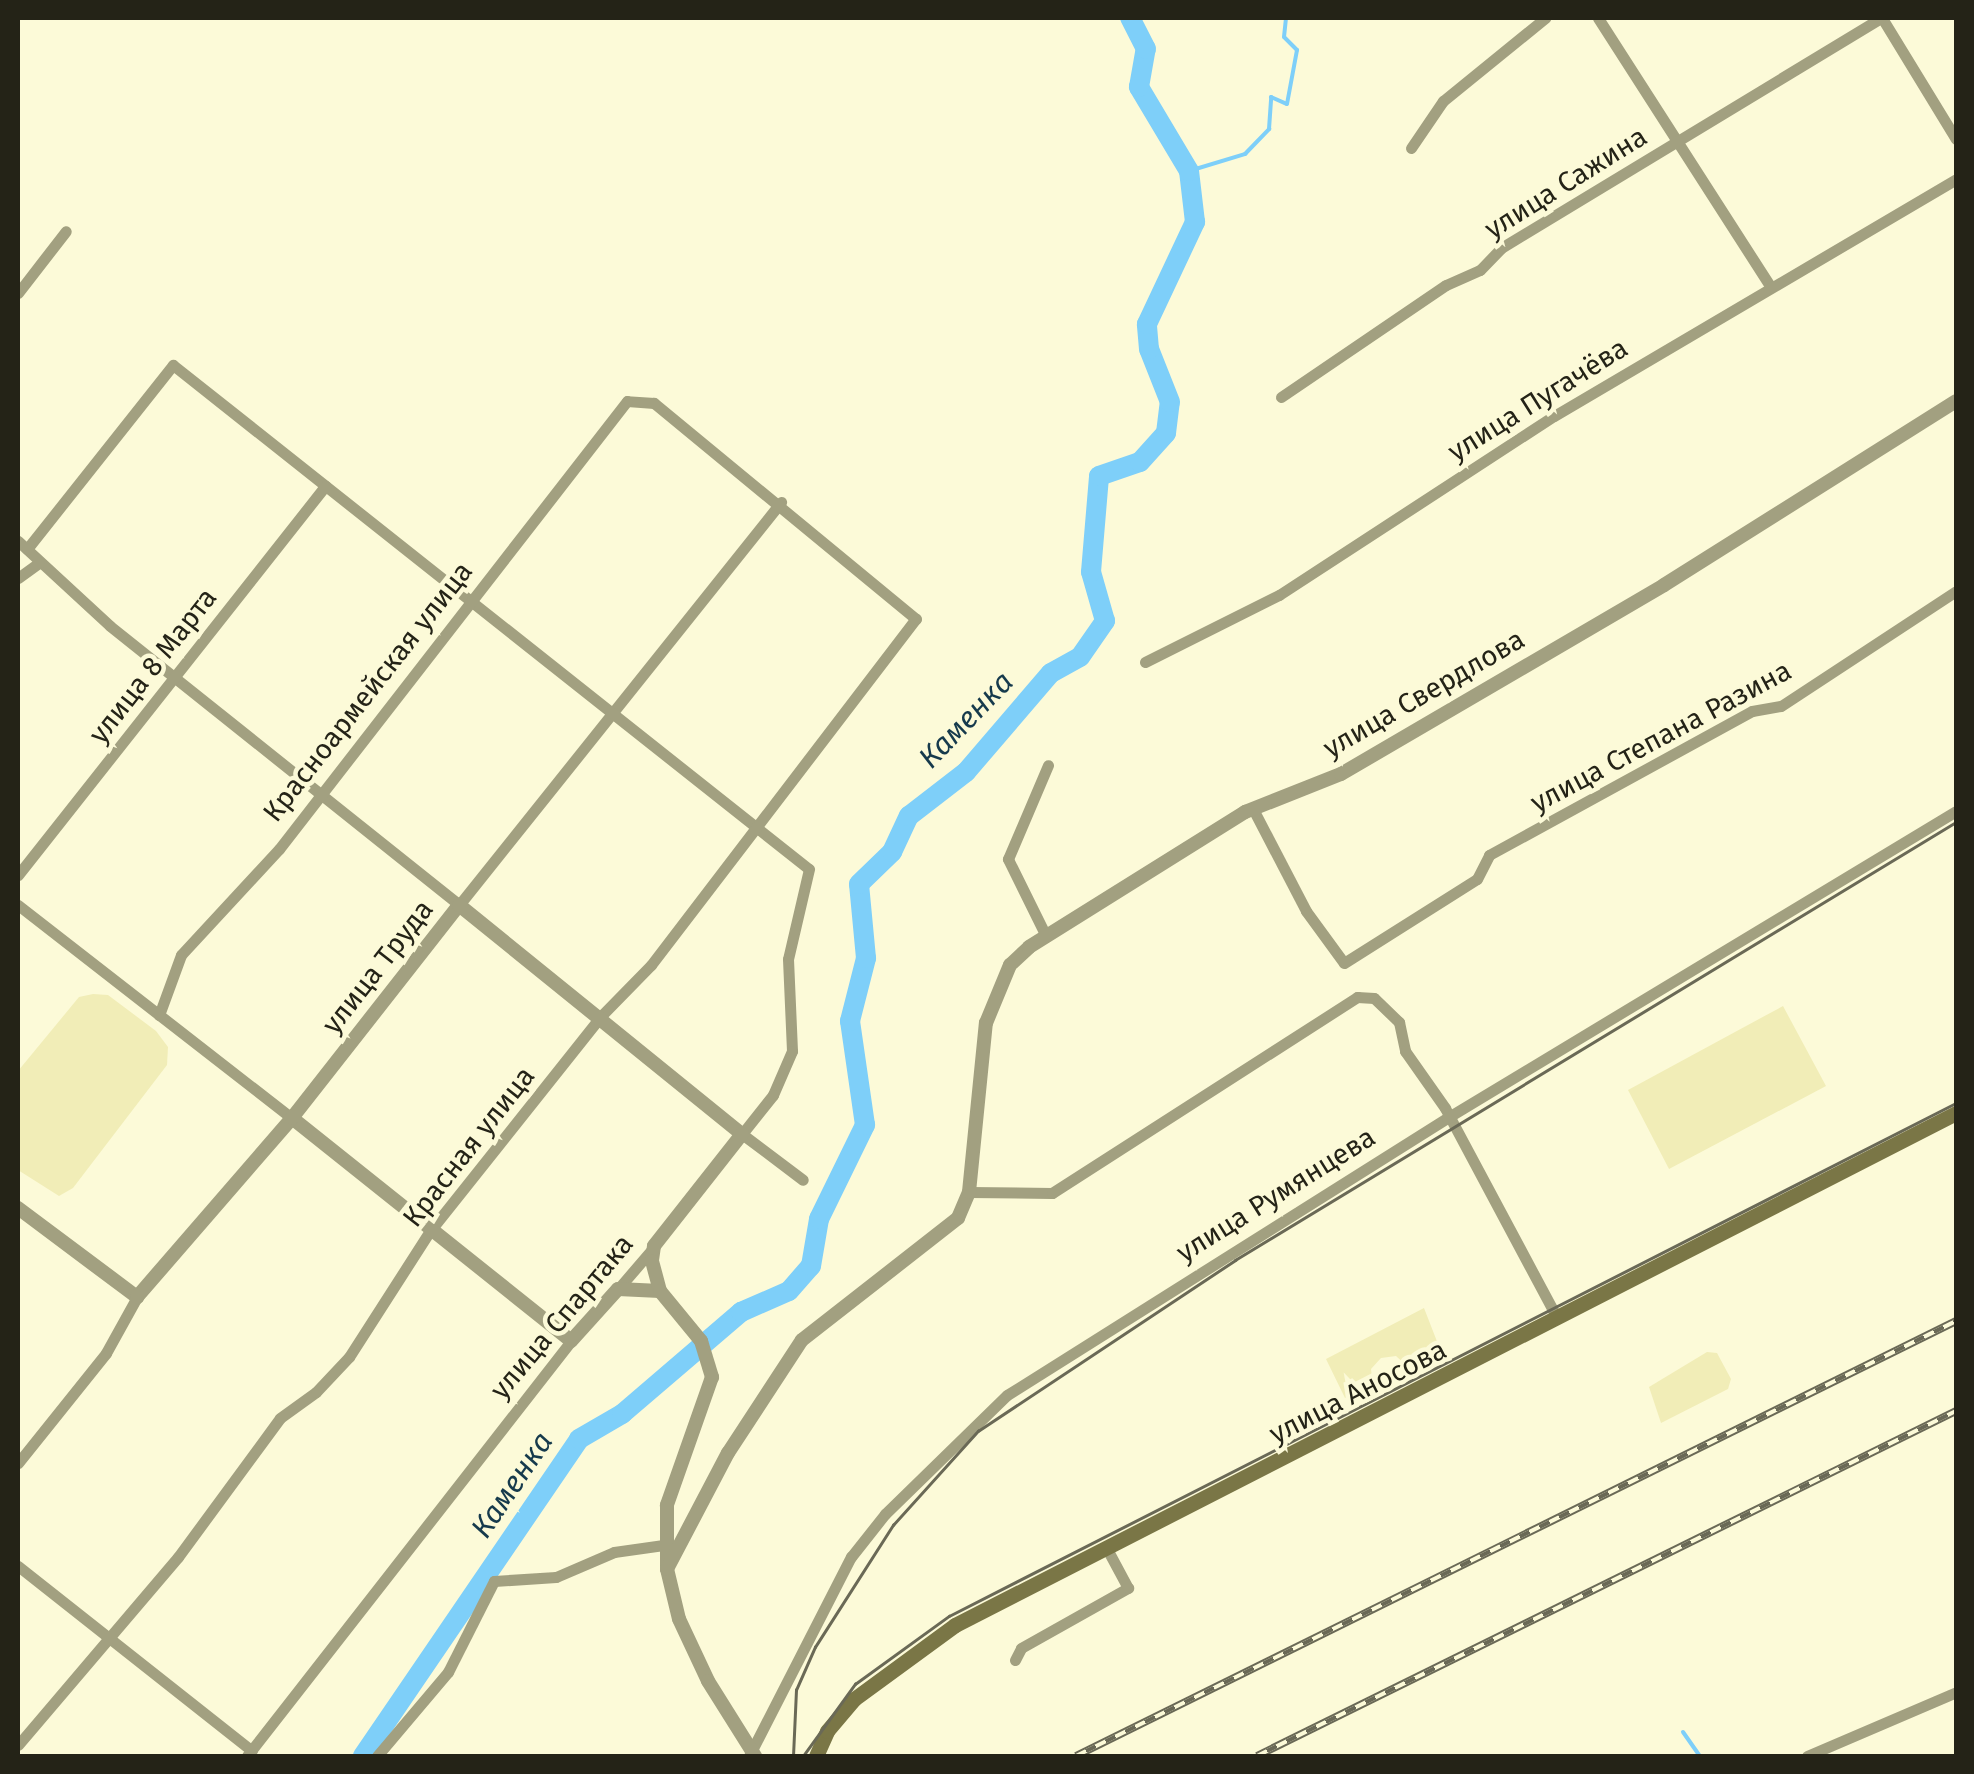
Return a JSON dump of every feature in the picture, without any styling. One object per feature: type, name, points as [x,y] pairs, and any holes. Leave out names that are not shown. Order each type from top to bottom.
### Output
[{"type":"main road","name":"улица Аносова","points":[[816,1756],[845,1710],[894,1665],[955,1626],[1956,1114]]},
{"type":"street","points":[[1411,148],[1444,100],[1545,18]]},
{"type":"street","points":[[1598,18],[1682,142],[1771,287]]},
{"type":"street","points":[[1881,18],[1956,139]]},
{"type":"street","name":"улица Сажина","points":[[1281,397],[1446,285],[1480,270],[1501,248],[1682,142],[1881,18]]},
{"type":"street","name":"улица Пугачёва","points":[[1145,662],[1279,595],[1554,416],[1956,179]]},
{"type":"street","points":[[18,293],[66,231]]},
{"type":"street","points":[[754,826],[173,365],[22,545],[319,798],[602,1015],[742,1134],[803,1180]]},
{"type":"street","name":"Красноармейская улица","points":[[159,1015],[181,955],[234,902],[319,798],[627,401],[654,404],[781,502]]},
{"type":"street","name":"улица Свердлова","points":[[969,1192],[996,991],[1010,965],[1046,936],[1253,808],[1341,774],[1664,586],[1956,401]]},
{"type":"street","name":"улица 8 Марта","points":[[18,874],[178,677],[325,486]]},
{"type":"street","name":"Красная улица","points":[[18,1745],[238,1482],[280,1418],[349,1357],[430,1231],[602,1015],[652,965],[754,826],[916,619],[781,502]]},
{"type":"street","name":"улица Труда","points":[[18,1463],[106,1352],[137,1296],[292,1118],[459,905],[616,715],[781,502]]},
{"type":"street","points":[[18,578],[39,563]]},
{"type":"street","name":"улица Степана Разина","points":[[1253,808],[1306,910],[1344,963],[1477,879],[1489,855],[1752,712],[1781,706],[1956,591]]},
{"type":"street","points":[[1046,936],[1008,859],[1048,765]]},
{"type":"street","name":"улица Румянцева","points":[[752,1756],[824,1600],[852,1557],[976,1422],[1067,1355],[1447,1118],[1956,810]]},
{"type":"street","name":"улица Спартака","points":[[250,1754],[571,1341],[618,1290],[773,1095],[792,1051],[788,960],[808,869],[754,826]]},
{"type":"street","points":[[18,904],[571,1341]]},
{"type":"street","points":[[666,1569],[728,1452],[802,1340],[938,1236],[958,1218],[969,1192],[1052,1193],[1357,997],[1374,998],[1400,1022],[1406,1051],[1557,1318]]},
{"type":"street","points":[[18,1208],[137,1296]]},
{"type":"street","points":[[654,1246],[660,1291],[690,1325],[710,1359],[707,1397],[668,1505],[666,1569],[693,1650],[724,1714],[752,1756]]},
{"type":"street","points":[[618,1290],[660,1291]]},
{"type":"street","points":[[377,1756],[448,1672],[494,1581],[556,1577],[614,1552],[664,1545]]},
{"type":"street","points":[[1015,1660],[1021,1648],[1128,1588],[1106,1547]]},
{"type":"street","points":[[18,1566],[94,1622],[106,1642],[250,1754]]},
{"type":"street","points":[[1807,1756],[1956,1692]]},
{"type":"shaded area","points":[[108,995],[156,1031],[168,1047],[167,1065],[73,1188],[59,1196],[18,1170],[18,1071],[79,997]]},
{"type":"shaded area","points":[[1783,1006],[1826,1086],[1669,1169],[1628,1090]]},
{"type":"shaded area","points":[[1424,1308],[1438,1344],[1423,1352],[1426,1358],[1408,1367],[1396,1356],[1381,1358],[1371,1369],[1373,1385],[1345,1398],[1326,1359]]},
{"type":"shaded area","points":[[1707,1352],[1717,1353],[1731,1379],[1728,1389],[1661,1423],[1649,1387]]},
{"type":"waterway","name":"Каменка","points":[[363,1756],[579,1439],[622,1414],[741,1312],[789,1291],[811,1266],[819,1219],[865,1125],[850,1021],[866,958],[859,884],[892,852],[909,816],[966,772],[1051,673],[1080,657],[1105,621],[1091,572],[1099,476],[1140,462],[1166,433],[1170,402],[1149,349],[1147,324],[1195,222],[1189,171],[1139,87],[1146,49],[1130,18]]},
{"type":"waterway","points":[[1189,171],[1245,154],[1269,129],[1271,97],[1287,104],[1297,50],[1284,37],[1286,18]]},
{"type":"waterway","points":[[1683,1732],[1700,1756]]},
{"type":"tram line","points":[[793,1756],[796,1690],[815,1647],[893,1525],[978,1431],[1235,1260],[1956,822]]},
{"type":"tram line","points":[[803,1756],[855,1684],[949,1616],[1956,1103]]},
{"type":"railway","points":[[1076,1756],[1956,1321]]},
{"type":"railway","points":[[1257,1756],[1956,1411]]}]
